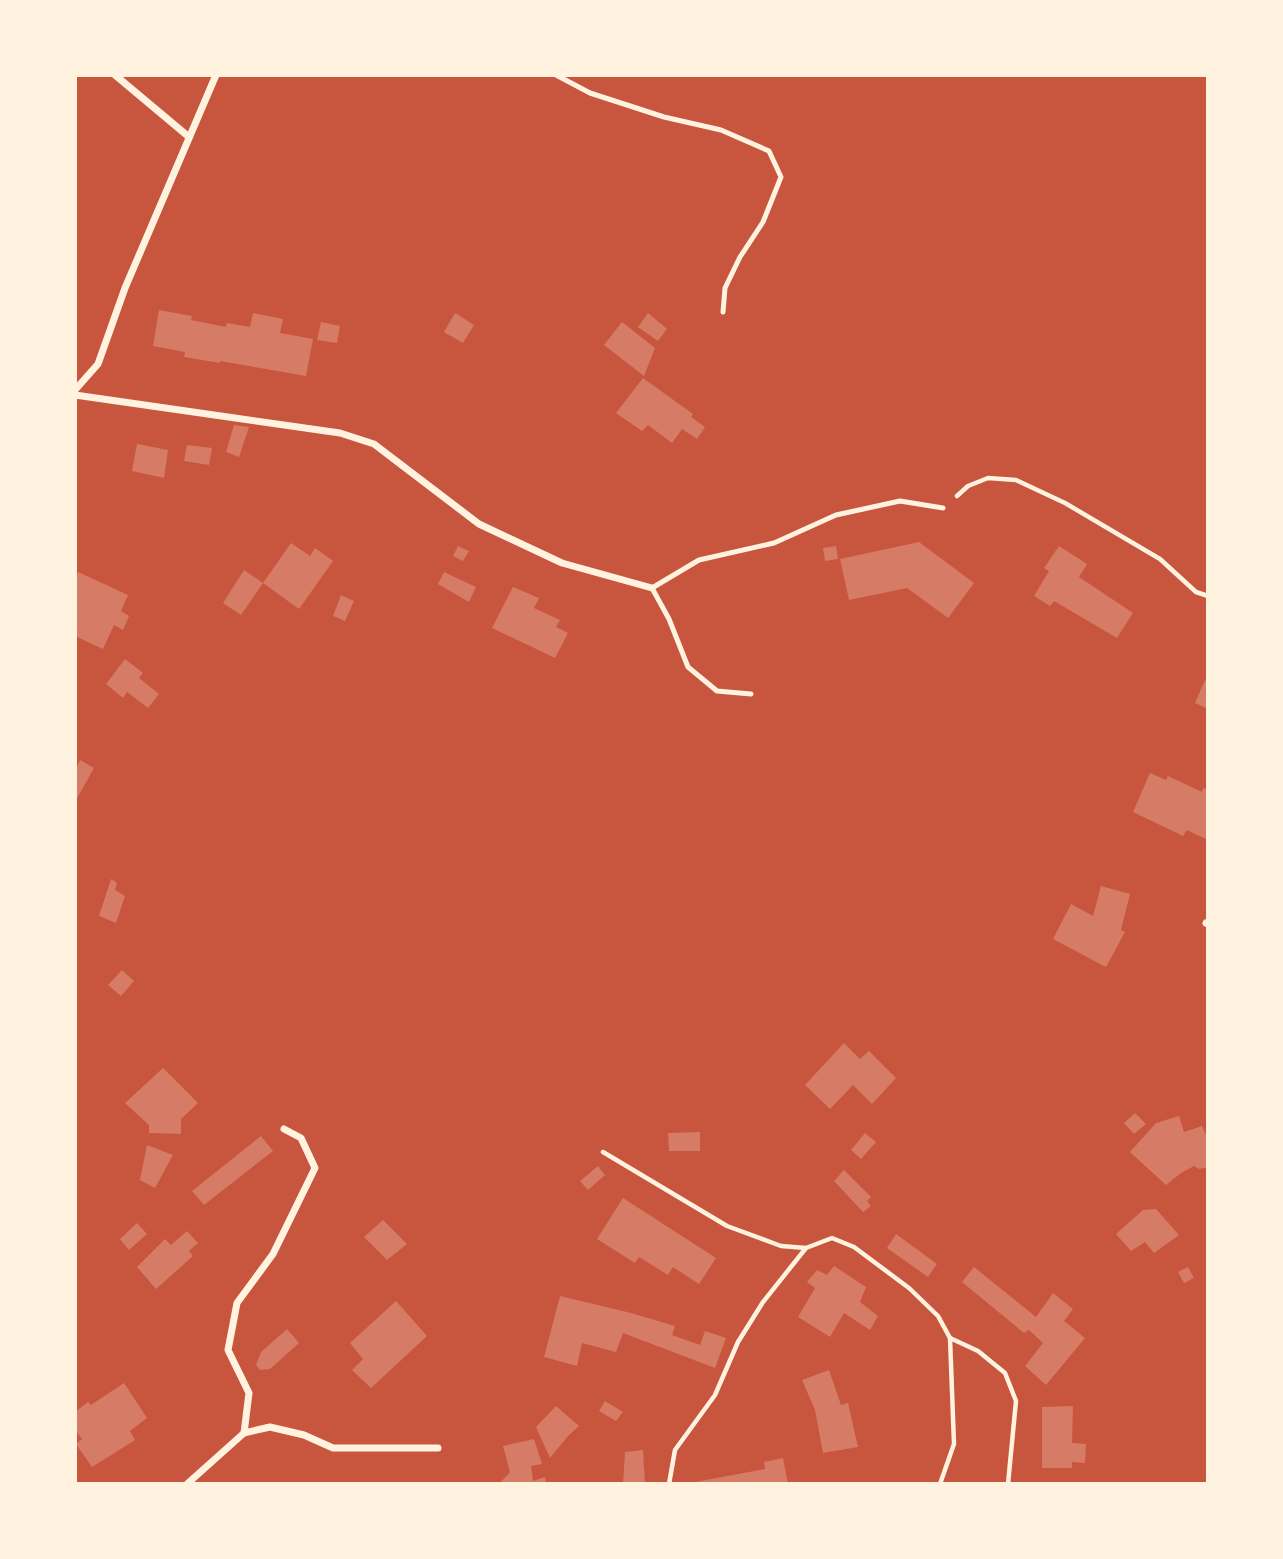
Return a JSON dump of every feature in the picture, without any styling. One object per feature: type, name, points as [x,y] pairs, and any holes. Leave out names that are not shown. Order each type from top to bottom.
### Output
[{"type":"street","points":[[115,75],[189,137]]},
{"type":"street","points":[[216,75],[125,288],[98,363],[75,392],[340,433],[374,444],[479,524],[562,563],[652,588]]},
{"type":"street","points":[[244,1433],[249,1393],[228,1350],[237,1303],[273,1254],[315,1168],[301,1138],[284,1129]]},
{"type":"street","points":[[187,1484],[244,1433],[270,1427],[304,1436],[333,1448],[438,1448]]},
{"type":"lane","points":[[556,75],[590,93],[664,117],[721,130],[769,151],[781,177],[764,222],[740,257],[726,288],[723,312]]},
{"type":"lane","points":[[751,694],[717,691],[688,667],[652,588],[699,559],[774,543],[836,515],[900,501],[943,508]]},
{"type":"path","points":[[943,508],[968,486],[988,478],[1016,480],[1065,503],[1160,559],[1196,592],[1208,596]]},
{"type":"path","points":[[603,1152],[727,1226],[781,1246],[806,1248],[832,1238],[854,1247],[909,1288],[938,1316],[950,1338],[954,1444],[940,1484]]},
{"type":"path","points":[[669,1484],[675,1451],[715,1395],[738,1342],[763,1302],[806,1248]]},
{"type":"path","points":[[950,1338],[978,1352],[1005,1373],[1016,1401],[1008,1484]]},
{"type":"building","points":[[159,310],[192,316],[191,320],[226,327],[227,323],[250,327],[253,313],[283,319],[280,333],[313,339],[306,376],[184,357],[185,352],[153,346]]},
{"type":"building","points":[[455,313],[474,325],[463,343],[444,332]]},
{"type":"building","points":[[648,313],[667,329],[658,341],[638,327]]},
{"type":"building","points":[[321,322],[340,326],[337,343],[317,340]]},
{"type":"building","points":[[622,322],[655,348],[644,376],[604,345]]},
{"type":"building","points":[[643,378],[693,414],[691,417],[705,427],[697,439],[682,429],[672,443],[648,425],[642,431],[616,413]]},
{"type":"building","points":[[234,425],[249,427],[239,457],[226,452]]},
{"type":"building","points":[[137,444],[168,450],[164,478],[132,471]]},
{"type":"building","points":[[187,445],[212,448],[209,465],[184,461]]},
{"type":"building","points":[[919,542],[974,583],[948,618],[907,588],[849,600],[840,559]]},
{"type":"building","points":[[291,543],[310,556],[315,548],[333,561],[299,609],[263,583]]},
{"type":"building","points":[[458,546],[469,551],[463,561],[453,556]]},
{"type":"building","points":[[836,546],[838,559],[825,561],[823,548]]},
{"type":"building","points":[[1059,546],[1087,564],[1079,577],[1133,613],[1117,638],[1054,601],[1050,606],[1034,596],[1049,571],[1044,568]]},
{"type":"building","points":[[244,570],[263,583],[241,615],[223,603]]},
{"type":"building","points":[[78,572],[128,595],[121,611],[129,616],[123,630],[114,625],[103,649],[75,636],[75,578]]},
{"type":"building","points":[[444,572],[476,587],[469,602],[438,584]]},
{"type":"building","points":[[513,587],[539,598],[534,608],[560,620],[556,627],[568,633],[555,658],[492,628]]},
{"type":"building","points":[[341,595],[354,601],[345,621],[333,616]]},
{"type":"building","points":[[125,659],[143,673],[139,678],[159,694],[148,708],[127,692],[123,698],[106,684]]},
{"type":"building","points":[[1205,680],[1208,681],[1208,709],[1195,703]]},
{"type":"building","points":[[80,760],[94,768],[75,802],[75,770]]},
{"type":"building","points":[[1150,773],[1166,780],[1168,776],[1202,792],[1203,788],[1208,790],[1208,840],[1187,830],[1183,836],[1133,812]]},
{"type":"building","points":[[111,879],[117,883],[115,890],[125,896],[116,923],[99,916]]},
{"type":"building","points":[[1101,886],[1130,894],[1121,930],[1125,932],[1106,967],[1053,939],[1071,904],[1093,916]]},
{"type":"building","points":[[122,970],[134,981],[121,996],[108,985]]},
{"type":"building","points":[[844,1043],[860,1059],[869,1051],[896,1078],[872,1104],[853,1085],[830,1109],[805,1085]]},
{"type":"building","points":[[163,1068],[198,1103],[181,1119],[181,1134],[149,1133],[149,1125],[125,1103]]},
{"type":"building","points":[[1135,1113],[1146,1124],[1134,1134],[1124,1123]]},
{"type":"building","points":[[1179,1116],[1184,1132],[1202,1126],[1208,1139],[1208,1167],[1199,1169],[1194,1166],[1166,1185],[1130,1152],[1156,1123]]},
{"type":"building","points":[[700,1132],[700,1151],[669,1151],[668,1133]]},
{"type":"building","points":[[865,1133],[876,1142],[861,1159],[851,1150]]},
{"type":"building","points":[[261,1136],[273,1151],[204,1205],[192,1191]]},
{"type":"building","points":[[147,1145],[173,1155],[155,1188],[140,1180]]},
{"type":"building","points":[[598,1166],[605,1175],[588,1190],[580,1181]]},
{"type":"building","points":[[844,1170],[871,1197],[867,1201],[871,1206],[863,1212],[834,1181]]},
{"type":"building","points":[[623,1198],[716,1258],[699,1284],[673,1267],[668,1275],[639,1257],[635,1263],[597,1239]]},
{"type":"building","points":[[1156,1209],[1179,1235],[1154,1253],[1145,1242],[1131,1251],[1116,1234],[1143,1210]]},
{"type":"building","points":[[383,1220],[407,1244],[387,1260],[364,1237]]},
{"type":"building","points":[[137,1223],[147,1234],[129,1250],[120,1239]]},
{"type":"building","points":[[187,1231],[198,1243],[189,1251],[193,1256],[156,1289],[137,1267],[165,1239],[171,1245]]},
{"type":"building","points":[[896,1234],[937,1264],[928,1277],[887,1248]]},
{"type":"building","points":[[834,1266],[866,1287],[860,1302],[878,1316],[870,1330],[844,1313],[830,1337],[798,1317],[815,1288],[807,1282],[817,1270],[827,1275]]},
{"type":"building","points":[[974,1267],[1036,1317],[1053,1293],[1073,1309],[1064,1321],[1085,1338],[1046,1385],[1025,1366],[1043,1343],[1029,1330],[1024,1333],[962,1282]]},
{"type":"building","points":[[1188,1267],[1194,1278],[1184,1283],[1178,1272]]},
{"type":"building","points":[[560,1296],[675,1326],[672,1335],[700,1345],[705,1331],[726,1338],[715,1368],[623,1333],[616,1352],[582,1343],[577,1366],[544,1357]]},
{"type":"building","points":[[396,1301],[427,1336],[371,1388],[352,1370],[363,1359],[350,1343]]},
{"type":"building","points":[[287,1329],[299,1343],[270,1369],[260,1370],[256,1365],[261,1352]]},
{"type":"building","points":[[829,1370],[841,1405],[848,1403],[858,1447],[823,1453],[815,1410],[802,1380]]},
{"type":"building","points":[[124,1383],[147,1418],[130,1431],[135,1440],[92,1467],[76,1444],[82,1439],[75,1430],[75,1412],[88,1402],[91,1405]]},
{"type":"building","points":[[605,1401],[623,1412],[616,1421],[599,1411]]},
{"type":"building","points":[[556,1406],[579,1426],[550,1458],[536,1427]]},
{"type":"building","points":[[1073,1406],[1072,1443],[1086,1444],[1085,1463],[1072,1462],[1072,1468],[1042,1468],[1042,1407]]},
{"type":"building","points":[[534,1439],[542,1464],[531,1466],[533,1481],[545,1477],[546,1484],[499,1484],[510,1472],[503,1446]]},
{"type":"building","points":[[643,1450],[645,1484],[623,1484],[625,1452]]},
{"type":"building","points":[[783,1458],[788,1484],[695,1484],[765,1469],[764,1462]]}]
